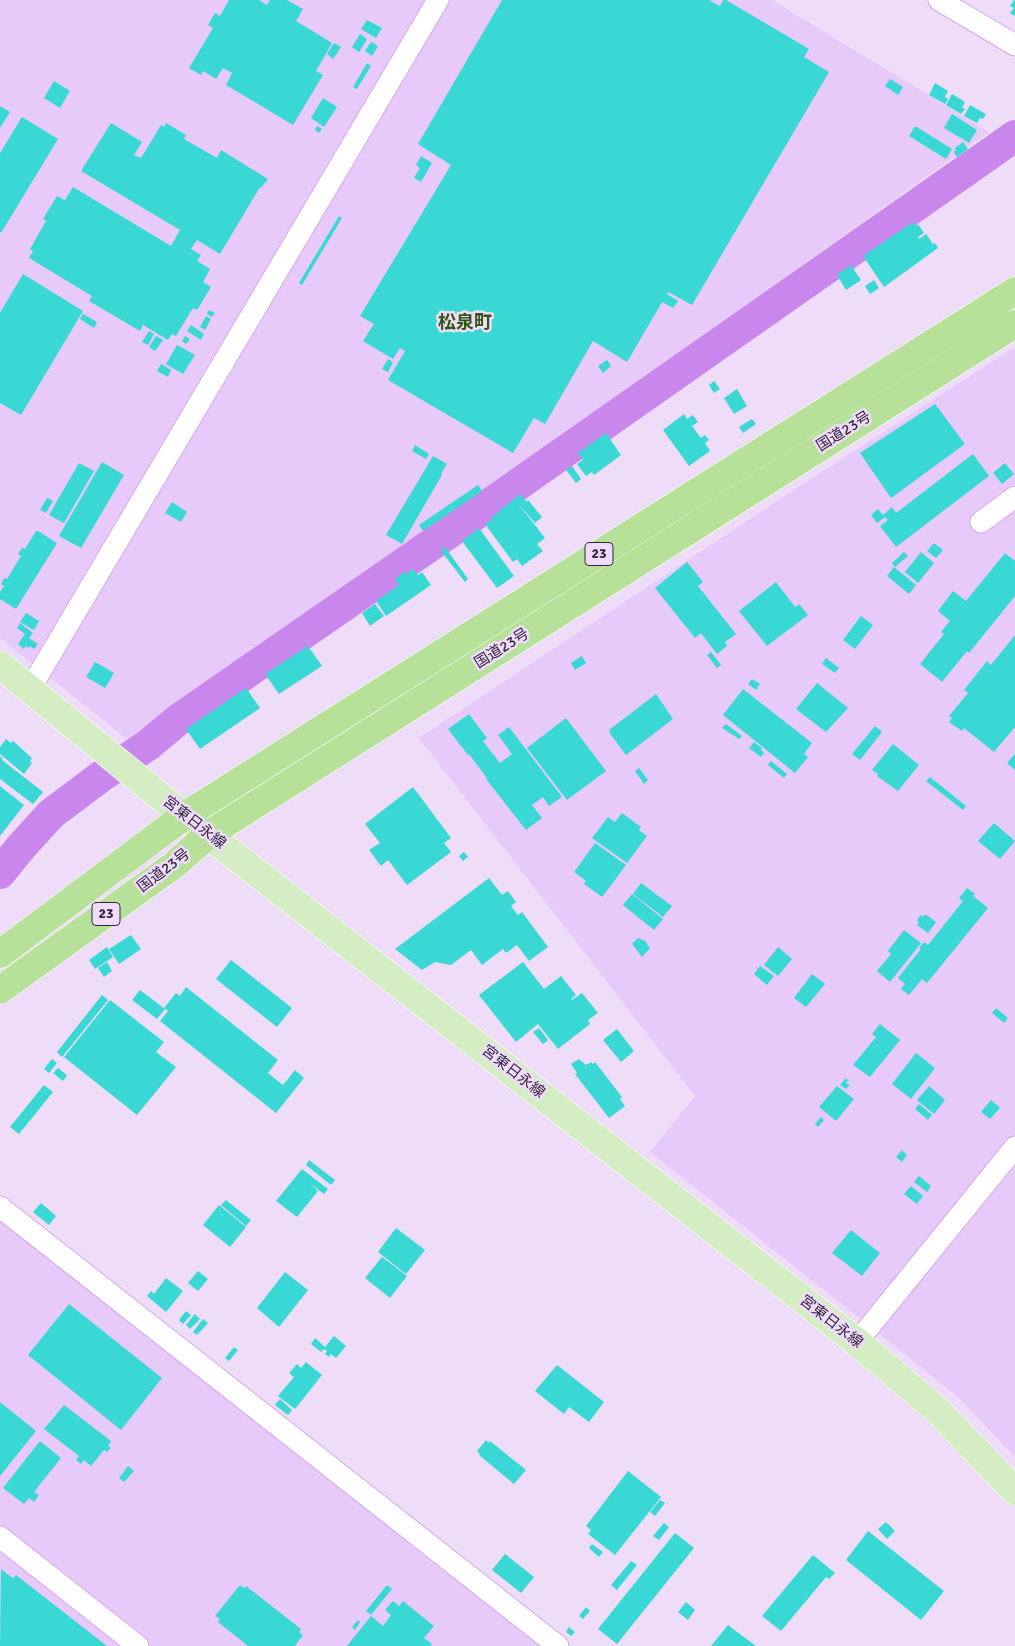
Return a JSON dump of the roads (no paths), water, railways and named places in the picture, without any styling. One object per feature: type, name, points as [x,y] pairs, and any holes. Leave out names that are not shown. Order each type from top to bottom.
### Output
[{"type":"highway","name":"国道23号","points":[[0,954],[184,816],[1015,291]]},
{"type":"highway","name":"国道23号","points":[[0,990],[174,865],[209,834],[1015,324]]},
{"type":"main road","name":"宮東日永線","points":[[0,665],[184,816],[857,1342],[937,1410],[1015,1491]]},
{"type":"street","points":[[30,689],[438,0]]},
{"type":"street","points":[[939,0],[1015,45]]},
{"type":"street","points":[[981,522],[1015,497]]},
{"type":"street","points":[[857,1342],[1015,1147]]},
{"type":"street","points":[[0,1207],[558,1646]]},
{"type":"street","points":[[0,1537],[138,1646]]},
{"type":"waterway","points":[[0,873],[51,814],[103,775],[148,745],[178,720],[1015,136]]},
{"type":"district","name":"松泉町","points":[[465,323]]}]
